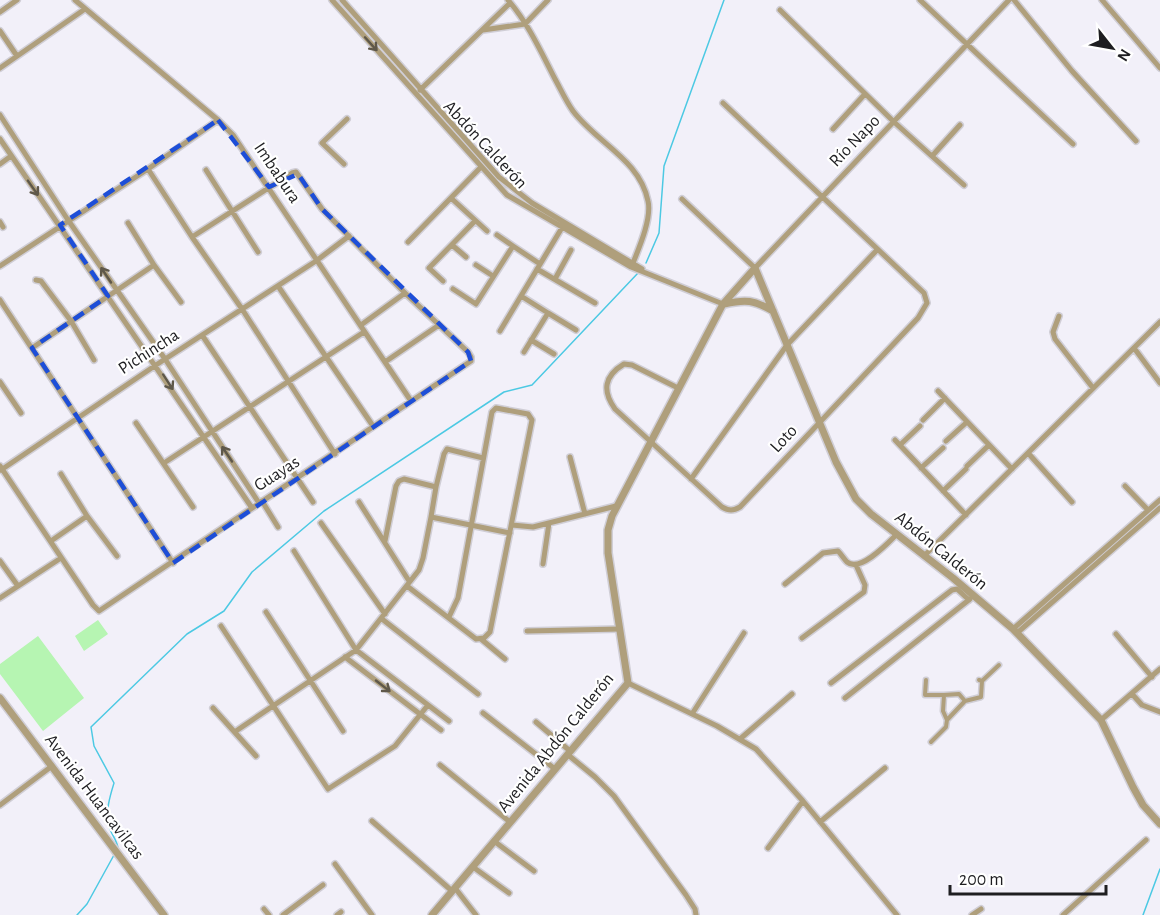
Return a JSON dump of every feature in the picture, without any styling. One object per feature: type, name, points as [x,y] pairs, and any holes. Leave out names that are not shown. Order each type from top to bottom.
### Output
[{"type":"street","points":[[0,12],[18,0]]},
{"type":"street","name":"Imbabura","points":[[75,0],[233,135],[411,401]]},
{"type":"street","name":"Abdón Calderón","points":[[332,0],[499,177],[563,225]]},
{"type":"street","name":"Abdón Calderón","points":[[342,0],[507,195],[632,265],[723,304]]},
{"type":"street","points":[[481,31],[525,24],[548,0]]},
{"type":"street","points":[[920,0],[1073,144]]},
{"type":"street","name":"Río Napo","points":[[723,304],[754,268],[1009,0]]},
{"type":"street","points":[[1014,0],[1072,71],[1136,141]]},
{"type":"street","points":[[1102,0],[1160,68]]},
{"type":"street","points":[[419,91],[509,1],[525,24],[573,111],[631,166],[639,177],[649,204],[644,234],[632,265]]},
{"type":"street","points":[[0,68],[85,9]]},
{"type":"street","points":[[780,10],[894,122],[964,184]]},
{"type":"street","points":[[0,31],[17,56]]},
{"type":"street","points":[[833,129],[866,94]]},
{"type":"street","points":[[691,480],[787,345],[877,250],[723,103]]},
{"type":"street","points":[[0,115],[68,220],[278,527]]},
{"type":"street","points":[[344,164],[322,143],[347,119]]},
{"type":"street","points":[[0,266],[218,120]]},
{"type":"street","points":[[933,155],[960,125]]},
{"type":"street","points":[[0,139],[252,508]]},
{"type":"street","points":[[0,164],[11,156]]},
{"type":"street","points":[[408,242],[481,167]]},
{"type":"street","points":[[148,169],[335,454]]},
{"type":"street","points":[[206,170],[258,252]]},
{"type":"street","points":[[192,237],[296,172],[322,209],[439,325],[385,363]]},
{"type":"street","points":[[451,198],[487,231]]},
{"type":"street","points":[[682,199],[754,268]]},
{"type":"street","points":[[443,281],[429,268],[475,220]]},
{"type":"street","points":[[128,223],[154,265],[181,302]]},
{"type":"street","points":[[500,331],[563,225]]},
{"type":"street","points":[[497,235],[555,279],[595,303]]},
{"type":"street","name":"Pichincha","points":[[1,469],[316,261],[349,236]]},
{"type":"street","points":[[452,244],[466,257]]},
{"type":"street","points":[[453,289],[476,304],[513,246]]},
{"type":"street","points":[[555,279],[571,250]]},
{"type":"street","name":"Loto","points":[[678,388],[632,364],[624,363],[610,376],[606,387],[608,399],[615,409],[722,507],[735,510],[918,318],[927,303],[924,293],[877,250]]},
{"type":"street","points":[[32,348],[154,265]]},
{"type":"street","points":[[476,265],[493,276]]},
{"type":"street","name":"Abdón Calderón","points":[[754,268],[849,491],[868,512],[955,580],[971,598],[1015,631],[1101,720],[1143,805],[1160,824]]},
{"type":"street","points":[[36,280],[41,281],[71,321],[94,360]]},
{"type":"street","points":[[278,286],[373,426]]},
{"type":"street","points":[[360,325],[405,293]]},
{"type":"street","points":[[521,296],[576,330]]},
{"type":"street","points":[[0,300],[173,563]]},
{"type":"street","points":[[723,304],[745,300],[760,303],[772,311]]},
{"type":"street","name":"Avenida Abdón Calderón","points":[[432,915],[628,683],[608,553],[609,531],[616,506],[723,304]]},
{"type":"street","points":[[524,352],[548,313]]},
{"type":"street","points":[[1059,316],[1053,332],[1055,339],[1093,388]]},
{"type":"street","points":[[924,556],[1160,322]]},
{"type":"street","name":"Guayas","points":[[61,558],[99,611],[471,361],[468,352],[439,325]]},
{"type":"street","points":[[164,463],[364,332]]},
{"type":"street","points":[[202,335],[314,502]]},
{"type":"street","points":[[531,340],[554,354]]},
{"type":"street","points":[[1134,348],[1160,383]]},
{"type":"street","points":[[0,382],[21,413]]},
{"type":"street","points":[[938,391],[1012,469]]},
{"type":"street","points":[[923,420],[945,398]]},
{"type":"street","points":[[449,617],[458,598],[483,458],[495,410],[528,414],[532,420],[492,627],[488,635],[481,639]]},
{"type":"street","points":[[946,441],[967,422]]},
{"type":"street","points":[[136,423],[194,507]]},
{"type":"street","points":[[920,426],[898,443],[966,514]]},
{"type":"street","points":[[943,491],[989,445]]},
{"type":"street","points":[[921,468],[943,448]]},
{"type":"street","points":[[236,731],[356,650],[421,565],[436,487],[447,449],[483,458]]},
{"type":"street","points":[[1029,453],[1072,502]]},
{"type":"street","points":[[570,457],[585,514]]},
{"type":"street","points":[[0,598],[61,558],[1,469]]},
{"type":"street","points":[[61,474],[87,516],[117,556]]},
{"type":"street","points":[[385,541],[399,481],[407,479],[436,487]]},
{"type":"street","points":[[1125,486],[1148,510]]},
{"type":"street","points":[[1127,533],[1160,500]]},
{"type":"street","points":[[359,502],[385,541],[408,584],[476,639],[481,639],[505,659]]},
{"type":"street","points":[[512,525],[533,527],[616,506]]},
{"type":"street","points":[[1015,631],[1127,533],[1160,508]]},
{"type":"street","points":[[51,542],[87,516]]},
{"type":"street","points":[[430,517],[510,532]]},
{"type":"street","points":[[321,523],[383,616],[478,694]]},
{"type":"street","points":[[543,564],[549,523]]},
{"type":"street","points":[[785,584],[823,553],[838,551],[848,563],[856,565],[871,557],[897,534]]},
{"type":"street","points":[[294,551],[356,650],[449,721]]},
{"type":"street","points":[[0,561],[18,586]]},
{"type":"street","points":[[802,638],[864,591],[865,585],[856,565]]},
{"type":"street","points":[[955,580],[955,589]]},
{"type":"street","points":[[845,698],[971,598],[955,589]]},
{"type":"street","points":[[831,683],[955,589]]},
{"type":"street","points":[[266,612],[343,731]]},
{"type":"street","points":[[221,626],[328,789],[395,746],[428,705]]},
{"type":"street","points":[[527,631],[620,629]]},
{"type":"street","points":[[692,714],[744,633]]},
{"type":"street","points":[[1116,634],[1152,677]]},
{"type":"street","points":[[345,657],[441,730]]},
{"type":"street","points":[[947,720],[965,701],[981,698],[980,680],[999,665]]},
{"type":"street","points":[[1101,720],[1160,669]]},
{"type":"street","points":[[926,680],[925,695],[959,694],[965,701]]},
{"type":"street","points":[[628,683],[756,749],[897,915]]},
{"type":"street","points":[[740,739],[792,694]]},
{"type":"street","points":[[1132,694],[1142,705],[1160,712]]},
{"type":"street","points":[[931,742],[946,728],[947,720],[943,711],[944,695]]},
{"type":"street","name":"Avenida Huancavilcas","points":[[0,698],[3,708],[52,766],[164,915]]},
{"type":"street","points":[[213,708],[256,756]]},
{"type":"street","points":[[483,713],[555,769]]},
{"type":"street","points":[[536,722],[614,796],[686,895],[696,915]]},
{"type":"street","points":[[440,765],[510,822]]},
{"type":"street","points":[[0,805],[52,766]]},
{"type":"street","points":[[820,822],[885,768]]},
{"type":"street","points":[[768,848],[802,801]]},
{"type":"street","points":[[372,821],[453,890],[476,915]]},
{"type":"street","points":[[1063,915],[1146,840]]},
{"type":"street","points":[[494,841],[534,871]]},
{"type":"street","points":[[334,864],[372,915]]},
{"type":"street","points":[[473,867],[509,893]]},
{"type":"street","points":[[283,915],[323,885]]},
{"type":"street","points":[[264,909],[269,915]]},
{"type":"street","points":[[972,915],[981,909]]},
{"type":"highlighted area","points":[[218,120],[269,187],[298,174],[322,209],[468,352],[471,361],[173,563],[32,348],[108,296],[60,225]]},
{"type":"green space","points":[[98,620],[108,634],[84,651],[75,636]]},
{"type":"green space","points":[[38,636],[84,698],[43,731],[0,674],[0,664]]},
{"type":"waterway","points":[[646,263],[659,233],[664,166],[724,0]]},
{"type":"waterway","points":[[118,848],[108,821],[114,783],[94,746],[91,727],[187,634],[224,611],[252,572],[324,511],[504,392],[532,385],[638,273]]},
{"type":"waterway","points":[[77,915],[87,904],[114,855]]},
{"type":"waterway","points":[[1143,915],[1160,869]]}]
